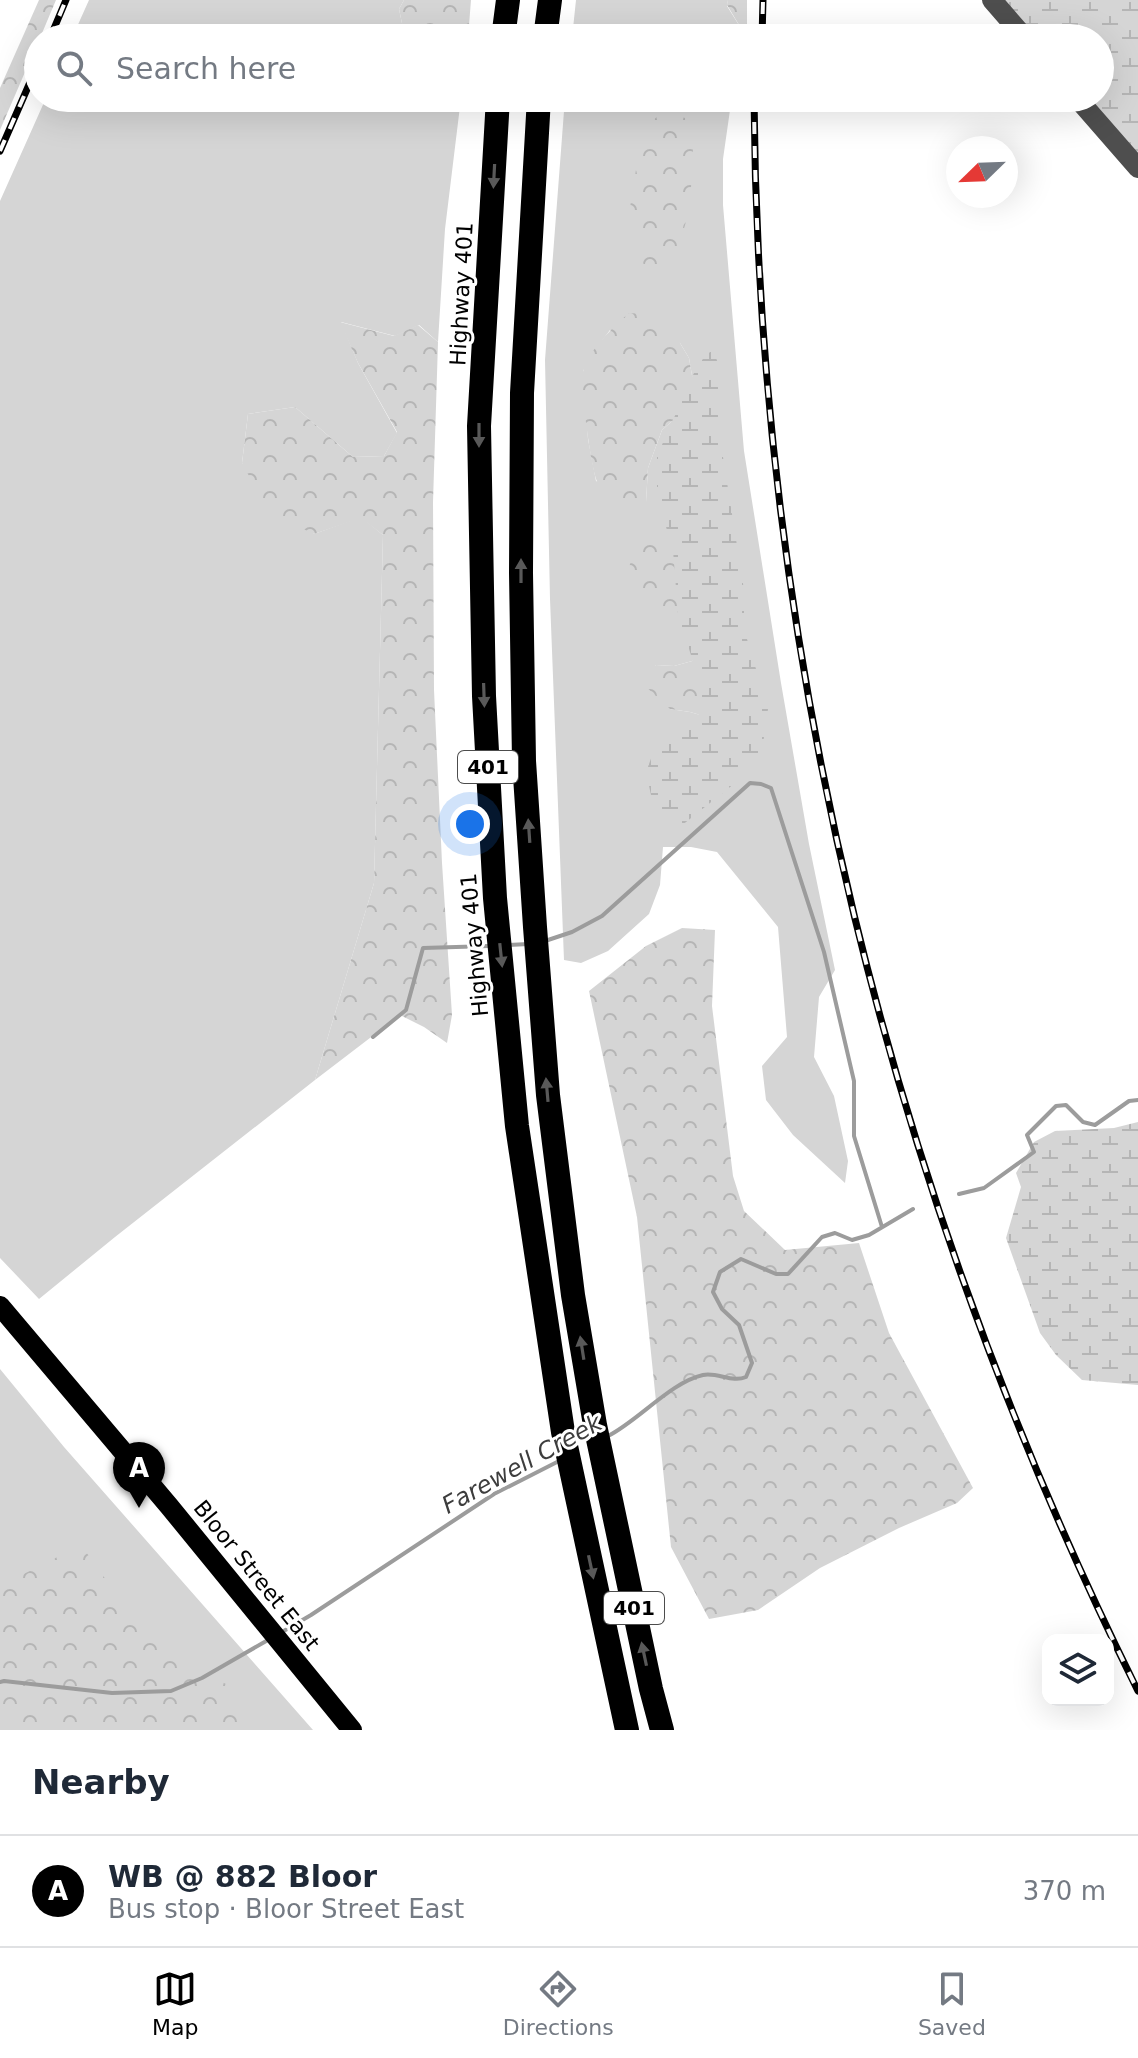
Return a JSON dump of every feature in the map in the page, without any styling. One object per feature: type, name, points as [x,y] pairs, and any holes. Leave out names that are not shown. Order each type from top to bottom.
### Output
[{"type":"highway","points":[[505,24],[508,0]]},
{"type":"highway","points":[[547,24],[550,0]]},
{"type":"highway","name":"Highway 401","points":[[497,112],[479,426],[484,696],[495,898],[517,1126],[563,1432],[627,1730]]},
{"type":"highway","name":"401","points":[[538,112],[522,393],[521,573],[524,761],[548,1095],[573,1295],[595,1425],[662,1730]]},
{"type":"main road","name":"Bloor Street East","points":[[0,1306],[352,1730]]},
{"type":"street","points":[[992,0],[1013,24]]},
{"type":"street","points":[[1089,112],[1138,168]]},
{"type":"green space","points":[[39,0],[56,0],[46,24],[28,24]]},
{"type":"green space","points":[[89,0],[404,0],[399,9],[402,24],[78,24]]},
{"type":"green space","points":[[404,0],[471,0],[469,24],[402,24],[399,9]]},
{"type":"green space","points":[[576,0],[728,0],[727,6],[738,24],[573,24]]},
{"type":"green space","points":[[728,0],[747,0],[747,24],[739,24],[727,5]]},
{"type":"green space","points":[[1003,0],[1138,0],[1138,165],[1094,112],[1114,112],[1114,24],[1021,24]]},
{"type":"green space","points":[[24,34],[24,74],[0,130],[0,88]]},
{"type":"green space","points":[[40,112],[459,112],[445,229],[438,342],[419,325],[395,336],[341,322],[358,363],[397,433],[384,456],[353,457],[295,407],[248,414],[242,463],[314,534],[361,517],[383,535],[374,883],[315,1080],[39,1299],[0,1258],[0,201]]},
{"type":"green space","points":[[564,112],[730,112],[723,159],[723,205],[744,451],[809,844],[835,970],[819,997],[814,1057],[834,1096],[848,1161],[845,1183],[793,1135],[766,1100],[762,1066],[787,1037],[778,927],[717,852],[691,847],[663,847],[660,885],[649,914],[608,951],[581,963],[564,960],[550,599],[545,360]],"holes":[[[610,330],[680,343],[689,358],[694,387],[686,409],[662,430],[648,468],[646,502],[596,481],[588,439],[583,371]],[[703,658],[714,719],[670,709],[655,665],[674,666]]]},
{"type":"green space","points":[[662,112],[685,118],[693,148],[690,208],[680,242],[653,274],[642,262],[630,208],[642,131]]},
{"type":"green space","points":[[629,313],[657,315],[689,358],[694,387],[686,409],[662,430],[648,468],[646,502],[638,514],[626,516],[604,492],[595,476],[582,380],[585,365],[595,348]]},
{"type":"green space","points":[[340,322],[394,336],[418,325],[438,342],[433,502],[434,690],[452,1015],[447,1043],[400,1015],[315,1080],[374,883],[383,535],[361,518],[314,534],[269,513],[242,463],[248,414],[295,407],[353,457],[384,456],[397,432],[358,363]]},
{"type":"green space","points":[[713,349],[722,375],[720,438],[744,590],[744,629],[768,709],[762,751],[754,768],[681,826],[667,828],[653,804],[646,772],[658,740],[701,713],[702,690],[678,614],[673,550],[657,497],[657,456],[698,364]]},
{"type":"green space","points":[[661,536],[679,537],[688,602],[675,611],[656,616],[644,607],[625,577],[638,552]]},
{"type":"green space","points":[[703,658],[714,719],[670,709],[642,683],[638,672],[656,665],[674,666]]},
{"type":"green space","points":[[682,928],[715,930],[712,1006],[733,1176],[744,1211],[785,1250],[859,1243],[889,1333],[973,1488],[957,1503],[820,1568],[758,1610],[709,1619],[671,1547],[637,1217],[589,991],[646,946]]},
{"type":"green space","points":[[1138,1122],[1138,1385],[1082,1380],[1056,1355],[1040,1333],[1006,1238],[1021,1187],[1016,1173],[1034,1142],[1055,1131],[1114,1128]]},
{"type":"green space","points":[[0,1369],[64,1447],[313,1730],[0,1730]]},
{"type":"green space","points":[[81,1545],[134,1619],[164,1653],[230,1686],[254,1730],[0,1730],[0,1586]]},
{"type":"waterway","points":[[545,941],[572,932],[602,916],[750,783],[771,788],[824,952],[854,1081],[854,1136],[882,1227]]},
{"type":"waterway","points":[[506,945],[529,944]]},
{"type":"waterway","points":[[373,1037],[406,1010],[423,948],[489,946]]},
{"type":"waterway","name":"Farewell Creek","points":[[959,1194],[984,1188],[1034,1152],[1027,1135],[1056,1106],[1066,1105],[1083,1122],[1095,1125],[1129,1101],[1138,1100]]},
{"type":"waterway","name":"Farewell Creek","points":[[608,1436],[691,1379],[709,1374],[735,1379],[746,1377],[752,1363],[739,1325],[722,1309],[713,1292],[720,1272],[741,1259],[776,1274],[788,1274],[822,1237],[835,1233],[852,1240],[869,1235],[913,1209]]},
{"type":"waterway","name":"Farewell Creek","points":[[282,1632],[494,1494],[561,1460]]},
{"type":"waterway","name":"Farewell Creek","points":[[0,1682],[112,1693],[171,1691],[202,1678],[268,1640]]},
{"type":"railway","points":[[56,24],[66,0]]},
{"type":"railway","points":[[762,24],[763,0]]},
{"type":"railway","points":[[0,151],[24,96]]},
{"type":"railway","points":[[754,112],[761,306],[781,512],[812,716],[854,917],[909,1115],[974,1310],[1050,1502],[1138,1691]]},
{"type":"place","name":"WB @ 882 Bloor","points":[[139,1508]]}]
